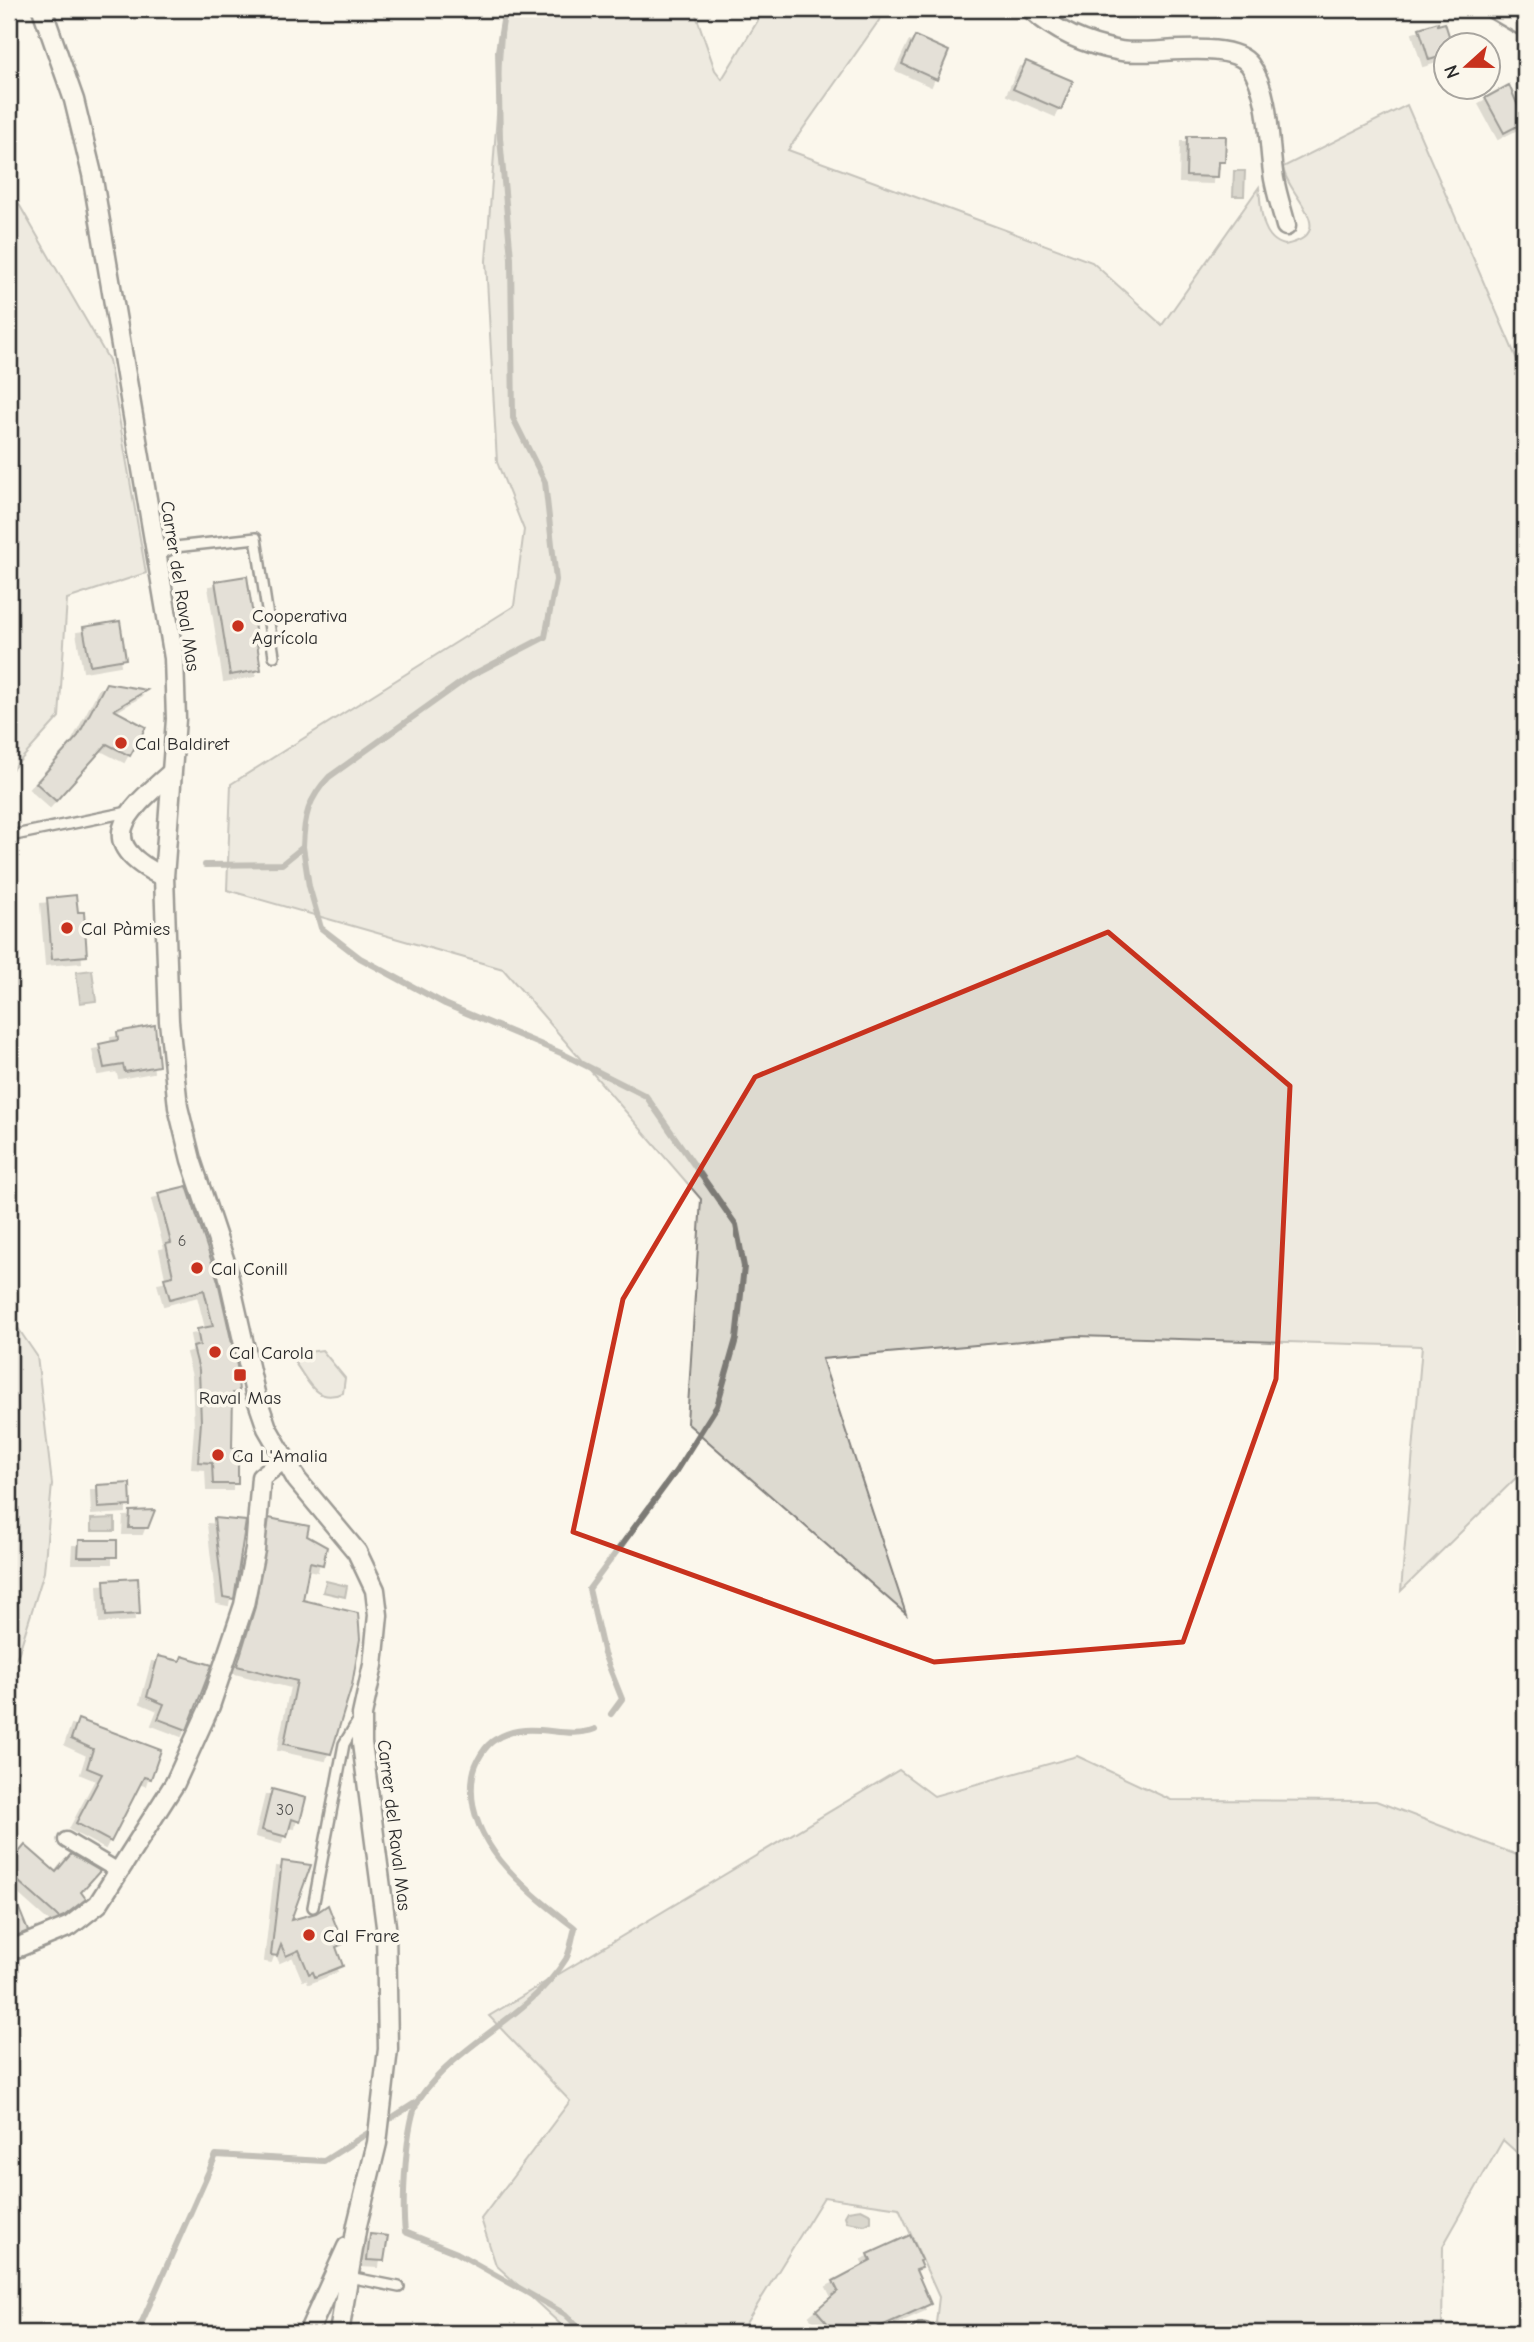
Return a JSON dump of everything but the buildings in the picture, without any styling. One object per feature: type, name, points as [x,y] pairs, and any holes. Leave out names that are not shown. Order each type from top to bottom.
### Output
[{"type":"street","name":"Carrer del Raval Mas","points":[[42,9],[74,100],[92,174],[174,659],[176,719],[164,877],[169,1021],[178,1107],[191,1160],[226,1265],[255,1393],[283,1460],[358,1552],[375,1590],[378,1615],[373,1665],[362,1714],[362,1743],[386,1926],[388,2049],[377,2143],[358,2225]]},
{"type":"street","points":[[1031,9],[1049,25],[1069,36],[1106,48],[1144,52],[1228,51],[1245,59],[1255,74],[1268,122],[1274,178],[1286,226]]},
{"type":"street","points":[[1494,9],[1525,27]]},
{"type":"street","points":[[164,877],[128,855],[123,844],[122,831],[128,813],[171,774]]},
{"type":"street","points":[[9,1951],[82,1919],[98,1905],[163,1805],[210,1706],[233,1642],[250,1581],[258,1525],[258,1485],[263,1473],[283,1460]]},
{"type":"street","points":[[66,1840],[120,1872]]},
{"type":"street","points":[[339,2333],[358,2225]]},
{"type":"street","points":[[308,2333],[358,2225]]},
{"type":"lane","points":[[157,556],[175,547],[256,538],[274,656]]},
{"type":"lane","points":[[10,836],[128,813]]},
{"type":"lane","points":[[313,1907],[344,1744],[362,1714]]},
{"type":"lane","points":[[349,2277],[399,2287]]},
{"type":"highlighted area","points":[[1108,932],[1290,1086],[1276,1379],[1183,1642],[934,1662],[573,1532],[623,1299],[755,1077]]},
{"type":"shaded area","points":[[505,9],[694,9],[715,70],[722,79],[765,9],[887,9],[788,150],[1092,262],[1162,325],[1259,187],[1266,230],[1277,242],[1285,245],[1301,239],[1309,232],[1310,222],[1286,178],[1283,167],[1407,105],[1525,378],[1525,1469],[1401,1591],[1422,1346],[1077,1336],[822,1359],[906,1614],[687,1423],[701,1199],[503,969],[227,890],[231,784],[514,606],[524,530],[497,462],[486,261]]},
{"type":"shaded area","points":[[1234,171],[1245,171],[1244,196],[1233,196]]},
{"type":"shaded area","points":[[9,187],[109,360],[146,573],[67,599],[59,717],[9,773]]},
{"type":"shaded area","points":[[92,970],[96,1001],[80,1003],[76,972]]},
{"type":"shaded area","points":[[9,1315],[37,1356],[52,1484],[44,1572],[19,1652],[9,1669]]},
{"type":"shaded area","points":[[322,1350],[345,1378],[343,1393],[333,1396],[318,1393],[292,1359],[302,1353]]},
{"type":"shaded area","points":[[115,1518],[115,1531],[91,1531],[91,1519]]},
{"type":"shaded area","points":[[326,1581],[347,1586],[345,1597],[323,1592]]},
{"type":"shaded area","points":[[1077,1756],[1171,1800],[1376,1801],[1525,1858],[1525,2160],[1503,2140],[1443,2246],[1442,2333],[957,2333],[936,2323],[939,2297],[899,2208],[824,2197],[740,2333],[570,2333],[496,2265],[481,2219],[570,2101],[489,2016],[899,1770],[934,1796]]},
{"type":"shaded area","points":[[861,2209],[871,2214],[871,2222],[865,2225],[847,2222],[845,2216],[848,2211]]},
{"type":"waterway","points":[[205,865],[282,864],[303,847],[308,809],[329,777],[470,676],[545,637],[556,580],[545,482],[513,418],[511,258],[500,138],[498,51],[505,9]]},
{"type":"waterway","points":[[303,847],[309,886],[321,928],[360,958],[445,1004],[561,1053],[646,1096],[736,1225],[744,1267],[736,1339],[717,1406],[676,1471],[589,1589],[604,1654],[622,1699],[611,1714]]},
{"type":"waterway","points":[[584,2333],[565,2314],[457,2253],[405,2232],[404,2203],[410,2125],[419,2099],[453,2061],[514,2014],[551,1979],[568,1955],[575,1928],[519,1881],[488,1843],[478,1822],[472,1799],[476,1765],[488,1745],[509,1733],[522,1730],[571,1733],[595,1729]]},
{"type":"waterway","points":[[137,2333],[216,2155],[324,2161],[418,2101]]},
{"type":"place","name":"Cooperativa Agrícola","points":[[238,626]]},
{"type":"place","name":"Cal Baldiret","points":[[121,743]]},
{"type":"place","name":"Cal Pàmies","points":[[67,928]]},
{"type":"place","name":"Cal Conill","points":[[197,1268]]},
{"type":"place","name":"Cal Carola","points":[[215,1352]]},
{"type":"place","name":"Raval Mas","points":[[240,1375]]},
{"type":"place","name":"Ca L'Amalia","points":[[218,1455]]},
{"type":"place","name":"Cal Frare","points":[[309,1935]]}]
